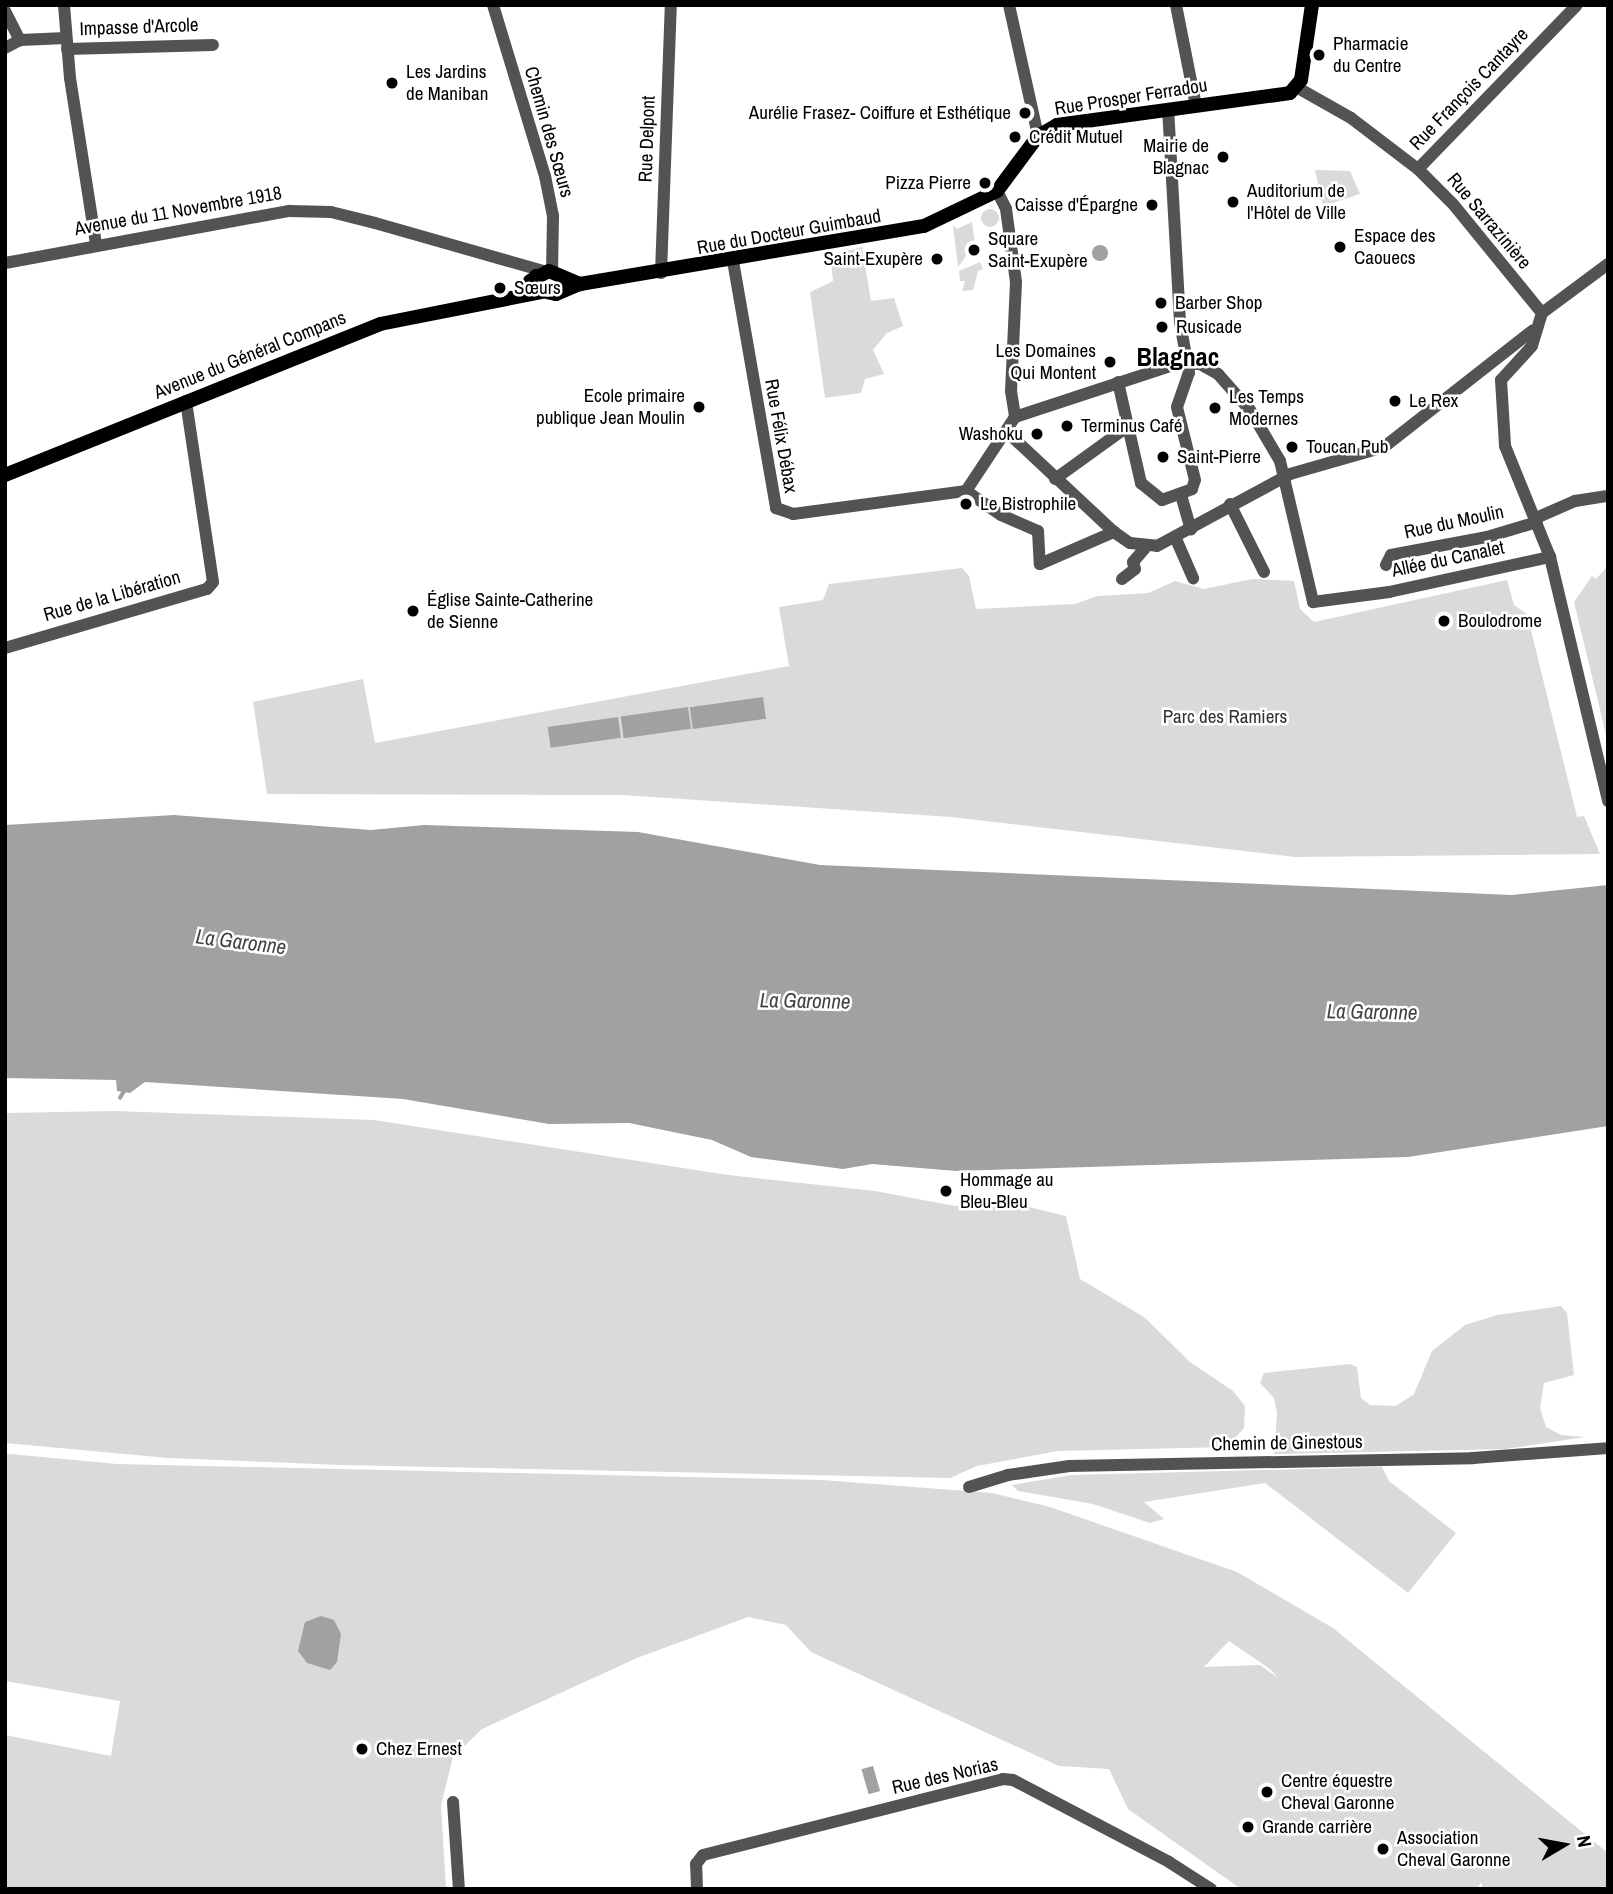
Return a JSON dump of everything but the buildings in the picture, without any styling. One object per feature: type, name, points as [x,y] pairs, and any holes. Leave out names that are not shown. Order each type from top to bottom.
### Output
[{"type":"main road","points":[[1298,88],[1312,5]]},
{"type":"main road","name":"Rue Prosper Ferradou","points":[[997,191],[1038,136],[1067,123],[1169,114],[1196,106],[1280,96],[1298,88]]},
{"type":"main road","name":"Rue du Docteur Guimbaud","points":[[545,281],[580,284],[661,273],[912,230],[962,211],[997,191]]},
{"type":"main road","name":"Avenue du Général Compans","points":[[5,475],[380,324],[516,294],[545,281]]},
{"type":"street","points":[[64,5],[66,43],[96,244]]},
{"type":"street","name":"Chemin des Sœurs","points":[[493,5],[545,176],[553,216],[545,281]]},
{"type":"street","name":"Rue Delpont","points":[[661,273],[671,5]]},
{"type":"street","points":[[1009,5],[1038,136]]},
{"type":"street","points":[[1176,5],[1196,106]]},
{"type":"street","name":"Rue François Cantayre","points":[[1418,169],[1577,5]]},
{"type":"street","points":[[5,11],[20,40],[5,48]]},
{"type":"street","name":"Impasse d'Arcole","points":[[20,40],[213,45]]},
{"type":"street","name":"Rue Sarrazinière","points":[[1298,88],[1351,118],[1418,169],[1453,204],[1542,313]]},
{"type":"street","points":[[1118,382],[1128,411],[1127,427],[1135,464],[1147,491],[1162,500],[1192,489],[1195,480],[1178,414],[1189,373],[1185,363],[1169,114]]},
{"type":"street","points":[[997,191],[1006,209],[1016,282],[1011,391],[1015,417]]},
{"type":"street","name":"Avenue du 11 Novembre 1918","points":[[5,263],[251,215],[310,211],[388,226],[520,265],[545,281]]},
{"type":"street","name":"Rue Félix Débax","points":[[733,261],[771,497],[779,511],[793,514],[966,491]]},
{"type":"street","points":[[1608,264],[1542,313],[1534,330],[1532,346],[1501,380],[1505,446],[1550,557],[1608,802]]},
{"type":"street","points":[[1122,579],[1135,569],[1133,562],[1145,548],[1176,539],[1230,504],[1285,477],[1365,454],[1398,439],[1534,330]]},
{"type":"street","points":[[1114,532],[1040,564],[1038,531],[1001,515],[966,491],[1015,417],[1118,382],[1185,363],[1200,364],[1218,374],[1250,410],[1285,477]]},
{"type":"street","name":"Rue de la Libération","points":[[5,648],[207,589],[213,582],[186,401]]},
{"type":"street","points":[[1055,479],[1127,427]]},
{"type":"street","points":[[1006,431],[1114,532],[1145,548]]},
{"type":"street","name":"Allée du Canalet","points":[[1285,477],[1313,602],[1378,594],[1550,557]]},
{"type":"street","points":[[1181,495],[1191,530]]},
{"type":"street","name":"Rue du Moulin","points":[[1386,565],[1391,555],[1488,537],[1536,520],[1575,501],[1608,496]]},
{"type":"street","points":[[1230,504],[1264,572]]},
{"type":"street","points":[[1176,539],[1193,578]]},
{"type":"street","name":"Chemin de Ginestous","points":[[969,1487],[1008,1475],[1069,1466],[1473,1458],[1608,1448]]},
{"type":"street","name":"Rue des Norias","points":[[697,1889],[696,1864],[703,1855],[1003,1779],[1013,1780],[1169,1861],[1211,1889]]},
{"type":"street","points":[[453,1802],[459,1889]]},
{"type":"green space","points":[[1315,170],[1350,171],[1360,194],[1323,206]]},
{"type":"green space","points":[[990,209],[996,212],[999,218],[996,224],[990,227],[984,224],[981,218],[984,212]]},
{"type":"green space","points":[[972,222],[975,244],[958,267],[953,225],[957,229]]},
{"type":"green space","points":[[862,247],[871,301],[894,298],[903,326],[887,333],[873,350],[884,374],[865,379],[861,393],[825,398],[810,292],[833,281],[830,255]]},
{"type":"green space","points":[[980,262],[983,269],[978,271],[973,290],[962,291],[965,281],[960,281],[959,271]]},
{"type":"green space","points":[[1608,566],[1608,743],[1574,602],[1592,576],[1596,579]]},
{"type":"green space","name":"Parc des Ramiers","points":[[962,568],[969,576],[976,609],[1075,604],[1097,596],[1148,593],[1175,581],[1204,589],[1252,579],[1294,581],[1300,609],[1314,622],[1507,580],[1514,605],[1527,614],[1577,817],[1584,816],[1600,854],[1295,857],[951,817],[622,795],[267,794],[253,702],[363,679],[375,743],[789,666],[779,607],[823,600],[829,584]]},
{"type":"green space","points":[[115,1111],[374,1120],[728,1175],[875,1191],[955,1206],[1029,1207],[1066,1216],[1080,1279],[1144,1317],[1190,1362],[1233,1391],[1245,1406],[1244,1428],[1227,1447],[1058,1451],[977,1466],[950,1478],[342,1465],[168,1458],[5,1443],[5,1113]]},
{"type":"green space","points":[[1561,1306],[1567,1313],[1574,1375],[1544,1383],[1540,1408],[1546,1427],[1561,1435],[1585,1437],[1506,1449],[1274,1454],[1277,1413],[1274,1398],[1260,1383],[1264,1373],[1350,1364],[1357,1367],[1361,1398],[1370,1405],[1396,1406],[1414,1394],[1432,1351],[1465,1325],[1497,1315]]},
{"type":"green space","points":[[5,1455],[117,1464],[822,1480],[992,1493],[1050,1507],[1237,1572],[1333,1628],[1608,1853],[1608,1889],[1482,1889],[1482,1882],[1476,1889],[1241,1889],[1128,1809],[1109,1769],[1059,1766],[811,1652],[786,1625],[748,1617],[637,1658],[482,1729],[453,1757],[441,1805],[446,1889],[5,1889],[5,1735],[111,1756],[120,1701],[5,1681]],"holes":[[[1229,1641],[1270,1669],[1278,1678],[1260,1665],[1204,1667]]]},
{"type":"green space","points":[[1382,1467],[1389,1481],[1456,1533],[1408,1593],[1265,1483],[1144,1502],[1164,1519],[1150,1523],[1093,1504],[1018,1491],[1012,1485],[1071,1475]]},
{"type":"water","points":[[1100,245],[1108,253],[1100,261],[1092,253]]},
{"type":"water","points":[[763,697],[766,719],[693,729],[690,707]]},
{"type":"water","points":[[688,707],[691,729],[624,738],[621,716]]},
{"type":"water","points":[[618,717],[621,738],[551,748],[548,727]]},
{"type":"water","name":"La Garonne","points":[[174,815],[371,830],[424,825],[638,832],[820,865],[1512,895],[1608,885],[1608,1126],[1408,1157],[956,1171],[872,1164],[843,1169],[751,1157],[712,1140],[629,1123],[549,1124],[403,1099],[145,1082],[130,1093],[117,1091],[116,1080],[5,1078],[5,825]]},
{"type":"water","points":[[321,1616],[334,1620],[341,1634],[337,1662],[330,1670],[307,1663],[298,1651],[305,1622]]},
{"type":"water","points":[[873,1766],[880,1791],[869,1794],[861,1769]]},
{"type":"waterway","points":[[120,1098],[126,1088]]},
{"type":"place","name":"Pharmacie du Centre","points":[[1319,55]]},
{"type":"place","name":"Les Jardins de Maniban","points":[[392,83]]},
{"type":"place","name":"Aurélie Frasez- Coiffure et Esthétique","points":[[1025,113]]},
{"type":"place","name":"Crédit Mutuel","points":[[1015,137]]},
{"type":"place","name":"Mairie de Blagnac","points":[[1223,157]]},
{"type":"place","name":"Pizza Pierre","points":[[985,183]]},
{"type":"place","name":"Auditorium de l'Hôtel de Ville","points":[[1233,202]]},
{"type":"place","name":"Caisse d'Épargne","points":[[1152,205]]},
{"type":"place","name":"Espace des Caouecs","points":[[1340,247]]},
{"type":"place","name":"Square Saint-Exupère","points":[[974,250]]},
{"type":"place","name":"Saint-Exupère","points":[[937,259]]},
{"type":"place","name":"Sœurs","points":[[500,288]]},
{"type":"place","name":"Barber Shop","points":[[1161,303]]},
{"type":"place","name":"Rusicade","points":[[1162,327]]},
{"type":"place","name":"Les Domaines Qui Montent","points":[[1110,362]]},
{"type":"place","name":"Le Rex","points":[[1395,401]]},
{"type":"place","name":"Ecole primaire publique Jean Moulin","points":[[699,407]]},
{"type":"place","name":"Les Temps Modernes","points":[[1215,408]]},
{"type":"place","name":"Terminus Café","points":[[1067,426]]},
{"type":"place","name":"Washoku","points":[[1037,434]]},
{"type":"place","name":"Toucan Pub","points":[[1292,447]]},
{"type":"place","name":"Saint-Pierre","points":[[1163,457]]},
{"type":"place","name":"Le Bistrophile","points":[[966,504]]},
{"type":"place","name":"Église Sainte-Catherine de Sienne","points":[[413,611]]},
{"type":"place","name":"Boulodrome","points":[[1444,621]]},
{"type":"place","name":"Hommage au Bleu-Bleu","points":[[946,1191]]},
{"type":"place","name":"Chez Ernest","points":[[362,1749]]},
{"type":"place","name":"Centre équestre Cheval Garonne","points":[[1267,1792]]},
{"type":"place","name":"Grande carrière","points":[[1248,1827]]},
{"type":"place","name":"Association Cheval Garonne","points":[[1383,1849]]},
{"type":"district","name":"Blagnac","points":[[1178,357]]}]
